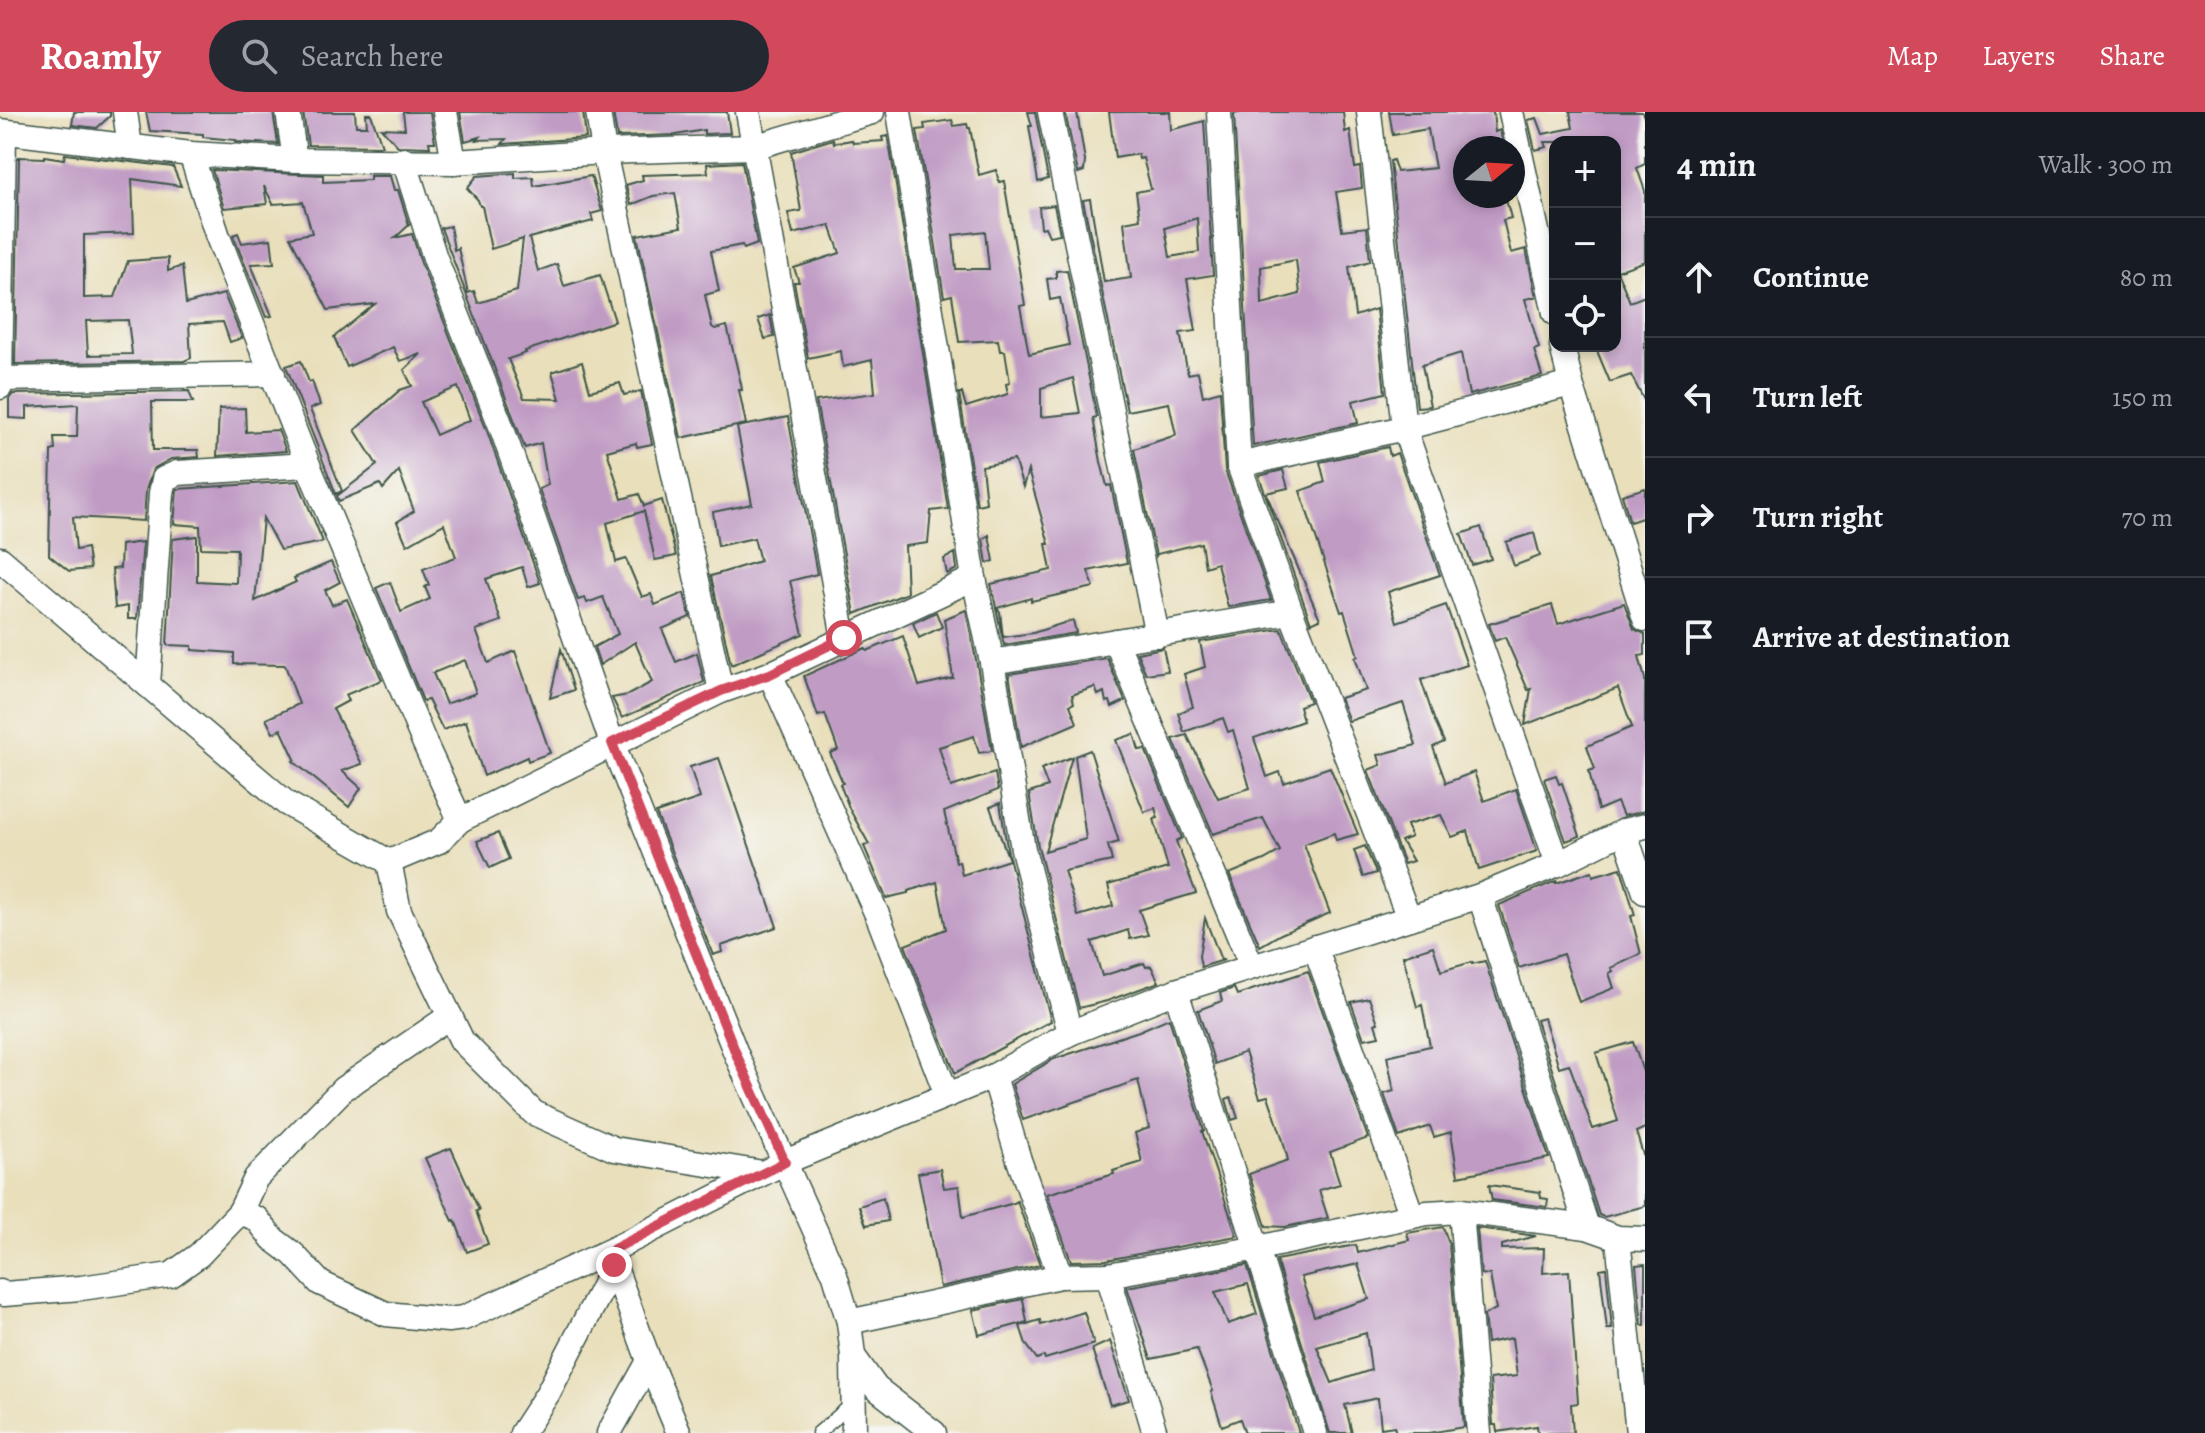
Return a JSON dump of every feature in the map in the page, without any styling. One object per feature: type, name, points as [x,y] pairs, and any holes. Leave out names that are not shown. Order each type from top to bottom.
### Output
[{"type":"street","points":[[125,112],[130,147]]},
{"type":"street","points":[[288,112],[295,160]]},
{"type":"street","points":[[445,112],[454,162]]},
{"type":"street","points":[[598,112],[604,152],[721,691]]},
{"type":"street","points":[[748,112],[844,638]]},
{"type":"street","points":[[273,374],[1,383],[2,132],[191,154],[295,160],[454,162],[604,152],[754,147],[872,112]]},
{"type":"street","points":[[899,112],[974,578],[992,662],[1023,849],[1070,1033]]},
{"type":"street","points":[[1050,112],[1157,635]]},
{"type":"street","points":[[1219,112],[1239,465],[1291,612],[1409,918]]},
{"type":"street","points":[[1369,112],[1404,428],[1558,864]]},
{"type":"street","points":[[1511,112],[1549,286]]},
{"type":"street","points":[[191,154],[218,237],[308,465],[460,820]]},
{"type":"street","points":[[404,160],[435,258],[501,426],[612,743],[737,1056],[774,1168],[835,1275],[849,1322],[853,1356],[854,1433]]},
{"type":"street","points":[[1563,352],[1571,384],[1639,581],[1645,619]]},
{"type":"street","points":[[1239,465],[1404,428],[1571,384]]},
{"type":"street","points":[[148,685],[164,479],[177,473],[308,465]]},
{"type":"street","points":[[0,559],[286,803],[389,862],[399,911],[462,1041],[534,1113],[614,1149],[774,1168]]},
{"type":"street","points":[[389,862],[439,841],[460,820],[612,743],[721,691],[770,674],[974,578]]},
{"type":"street","points":[[992,662],[1291,612]]},
{"type":"street","points":[[1116,641],[1252,967]]},
{"type":"street","points":[[770,674],[879,919],[947,1095]]},
{"type":"street","points":[[240,1212],[257,1219],[273,1239],[293,1254],[320,1283],[386,1314],[448,1320],[464,1318],[614,1257],[774,1168],[994,1076],[1070,1033],[1176,991],[1480,896],[1635,829],[1645,892]]},
{"type":"street","points":[[1480,896],[1587,1227]]},
{"type":"street","points":[[1315,947],[1412,1216]]},
{"type":"street","points":[[1176,991],[1315,1433]]},
{"type":"street","points":[[0,1292],[81,1288],[171,1275],[199,1255],[240,1212],[256,1178],[343,1089],[450,1016]]},
{"type":"street","points":[[994,1076],[1019,1160],[1060,1276]]},
{"type":"street","points":[[849,1322],[1060,1276],[1108,1275],[1427,1213],[1461,1211],[1587,1227],[1618,1238],[1645,1239]]},
{"type":"street","points":[[1461,1211],[1479,1433]]},
{"type":"street","points":[[1618,1238],[1638,1433]]},
{"type":"street","points":[[614,1257],[649,1361],[679,1433]]},
{"type":"street","points":[[522,1433],[548,1393],[614,1257]]},
{"type":"street","points":[[1108,1275],[1155,1433]]},
{"type":"street","points":[[853,1356],[876,1388],[934,1433]]},
{"type":"street","points":[[609,1433],[649,1361]]},
{"type":"lane","points":[[818,1433],[853,1403]]},
{"type":"building","points":[[74,112],[110,112],[110,116],[97,128],[72,125]]},
{"type":"building","points":[[146,112],[273,112],[278,144],[150,131]]},
{"type":"building","points":[[303,112],[355,112],[356,126],[367,126],[366,114],[371,114],[382,146],[308,145]]},
{"type":"building","points":[[403,112],[430,112],[435,142],[429,142],[430,147],[398,146],[381,128],[405,129]]},
{"type":"building","points":[[460,112],[583,112],[586,138],[502,144],[506,139],[477,140],[480,137],[465,141]]},
{"type":"building","points":[[613,112],[727,112],[730,133],[704,134],[704,130],[676,135],[617,137]]},
{"type":"building","points":[[1028,112],[1035,112],[1048,179],[1038,182],[1029,126],[1032,126]]},
{"type":"building","points":[[1065,112],[1077,112],[1085,161],[1084,171],[1078,173]]},
{"type":"building","points":[[1109,112],[1170,112],[1171,130],[1204,121],[1213,275],[1187,279],[1196,331],[1180,333],[1188,374],[1198,372],[1203,396],[1220,391],[1225,470],[1271,600],[1228,607],[1217,563],[1205,567],[1201,543],[1156,556],[1134,449],[1176,435],[1169,403],[1127,411],[1083,200],[1090,199],[1104,282],[1131,278],[1124,222],[1140,219],[1136,192],[1151,189],[1143,158],[1139,159],[1138,154],[1115,158]],"holes":[[[1197,218],[1199,252],[1170,257],[1165,228]]]},
{"type":"building","points":[[1343,112],[1345,132],[1350,130],[1355,168],[1360,167],[1362,188],[1336,192],[1342,230],[1367,227],[1370,261],[1349,267],[1355,316],[1376,309],[1385,393],[1353,401],[1358,423],[1253,446],[1234,114]],"holes":[[[1296,260],[1300,294],[1262,304],[1261,267]]]},
{"type":"building","points":[[1389,112],[1493,112],[1495,132],[1500,130],[1501,136],[1453,136],[1453,208],[1508,208],[1511,218],[1503,220],[1511,253],[1526,249],[1536,297],[1525,299],[1539,348],[1534,350],[1542,376],[1469,395],[1461,353],[1422,365],[1430,406],[1417,407],[1390,161],[1393,160],[1397,172],[1435,168],[1428,129],[1393,135]]},
{"type":"building","points":[[1570,112],[1642,112],[1645,119],[1645,164],[1637,168],[1645,191],[1645,261],[1621,270],[1621,136],[1549,136],[1549,142],[1545,142],[1547,147],[1535,150],[1528,120],[1537,118],[1543,134],[1573,128]]},
{"type":"building","points":[[952,120],[954,126],[967,124],[979,175],[996,170],[999,182],[1004,181],[1025,305],[1020,306],[1029,354],[1069,345],[1060,298],[1050,300],[1047,279],[1056,278],[1056,271],[1067,270],[1097,417],[1093,418],[1101,462],[1107,486],[1111,485],[1127,563],[1088,571],[1094,587],[1031,601],[1031,598],[997,608],[1003,637],[1033,633],[1073,620],[1076,633],[1004,645],[991,584],[1051,570],[1046,544],[1049,544],[1028,470],[1023,487],[1014,460],[982,466],[986,503],[977,505],[959,393],[962,393],[966,407],[1008,394],[1006,384],[1010,383],[1005,351],[1000,351],[998,340],[959,342],[952,295],[944,297],[917,130],[925,129],[924,124]],"holes":[[[985,231],[989,269],[956,269],[953,235]],[[1073,378],[1080,413],[1041,417],[1041,388]]]},
{"type":"building","points":[[888,136],[948,509],[931,511],[928,543],[905,546],[907,593],[855,614],[816,401],[875,393],[872,360],[843,367],[841,351],[808,358],[794,282],[799,282],[794,268],[840,253],[830,225],[793,234],[788,213],[801,211],[791,152],[833,139],[834,143],[852,140],[853,143],[883,141],[882,137]]},
{"type":"building","points":[[65,154],[173,167],[181,186],[132,179],[134,233],[84,235],[84,298],[115,297],[128,261],[168,258],[168,271],[182,266],[186,304],[224,294],[242,338],[230,342],[223,322],[189,324],[191,358],[184,361],[15,364],[19,157],[64,159]],"holes":[[[128,320],[132,354],[88,355],[86,321]]]},
{"type":"building","points":[[742,162],[757,244],[744,249],[742,245],[711,251],[719,291],[705,295],[712,327],[727,326],[741,384],[742,390],[739,390],[746,424],[681,438],[637,235],[681,227],[675,193],[653,196],[631,205],[626,185],[643,180],[642,175],[708,173],[707,164]]},
{"type":"building","points":[[212,170],[323,175],[323,182],[390,176],[409,225],[395,238],[412,234],[487,431],[540,583],[528,587],[522,567],[486,579],[501,621],[476,630],[488,663],[515,651],[550,753],[528,761],[527,757],[484,776],[466,721],[443,730],[428,700],[423,701],[376,588],[390,582],[401,612],[430,599],[423,569],[456,557],[444,524],[407,545],[397,522],[414,511],[399,471],[383,489],[380,484],[339,501],[337,496],[377,465],[355,430],[400,390],[412,386],[404,370],[421,354],[400,361],[393,347],[347,367],[334,337],[375,304],[328,310],[290,237],[312,233],[303,202],[273,204],[264,186],[267,204],[224,208]],"holes":[[[458,387],[470,420],[436,435],[421,402]],[[465,660],[476,693],[446,704],[433,673]]]},
{"type":"building","points":[[515,173],[515,178],[533,177],[534,186],[591,176],[602,211],[591,214],[593,221],[529,238],[538,271],[557,264],[564,286],[600,275],[615,321],[508,359],[524,398],[560,399],[552,372],[582,362],[590,391],[620,383],[624,395],[641,391],[652,444],[637,447],[636,443],[607,451],[622,499],[639,494],[644,506],[662,500],[676,556],[655,560],[644,511],[607,523],[616,562],[626,559],[642,597],[651,594],[655,605],[684,593],[690,617],[662,629],[676,662],[697,653],[704,682],[622,718],[612,698],[628,695],[652,682],[635,642],[600,665],[594,647],[618,634],[603,597],[587,603],[585,598],[578,600],[539,489],[548,485],[541,443],[525,448],[441,228],[450,226],[468,293],[474,291],[478,303],[517,291],[523,239],[491,249],[482,206],[467,188],[477,176]]},
{"type":"building","points":[[1054,205],[1060,234],[1049,236],[1045,227],[1041,228],[1039,207]]},
{"type":"building","points":[[238,233],[242,243],[271,239],[274,263],[251,264],[272,316],[266,317],[233,235]]},
{"type":"building","points":[[1621,281],[1630,302],[1645,296],[1645,402],[1631,375],[1610,382],[1597,352],[1621,352]]},
{"type":"building","points":[[770,315],[774,337],[765,339],[758,319]]},
{"type":"building","points":[[301,361],[320,405],[310,409],[342,491],[336,494],[286,366]]},
{"type":"building","points":[[189,391],[193,402],[152,402],[153,450],[198,450],[199,457],[171,459],[153,469],[146,490],[144,521],[73,517],[76,550],[87,548],[90,569],[69,571],[49,555],[51,451],[55,450],[54,437],[77,437],[78,404],[27,407],[27,419],[9,418],[9,399],[13,394]]},
{"type":"building","points":[[245,408],[246,432],[278,430],[286,451],[217,456],[219,409]]},
{"type":"building","points":[[788,417],[817,574],[790,581],[803,634],[731,665],[711,576],[760,561],[754,538],[718,546],[713,512],[752,504],[737,427]]},
{"type":"building","points":[[1388,447],[1390,456],[1397,453],[1440,575],[1388,592],[1397,622],[1446,605],[1467,665],[1421,680],[1444,742],[1433,747],[1446,783],[1474,772],[1484,801],[1516,789],[1537,851],[1479,870],[1468,831],[1452,837],[1441,815],[1407,825],[1411,837],[1401,841],[1413,861],[1404,864],[1368,770],[1381,765],[1378,755],[1416,745],[1403,703],[1349,721],[1340,698],[1366,690],[1344,611],[1341,612],[1300,491],[1325,482],[1320,462]]},
{"type":"building","points":[[1283,470],[1288,488],[1266,493],[1320,619],[1311,623],[1259,476]]},
{"type":"building","points":[[298,481],[323,542],[280,550],[263,518],[255,601],[296,582],[294,578],[331,562],[340,582],[325,590],[332,605],[347,599],[382,680],[345,695],[348,701],[333,709],[362,764],[342,771],[361,788],[349,807],[293,761],[295,759],[281,729],[273,733],[266,719],[299,704],[285,665],[234,664],[234,653],[167,645],[173,539],[197,536],[197,581],[236,583],[237,549],[201,548],[200,526],[174,524],[177,489]]},
{"type":"building","points":[[1645,488],[1645,517],[1630,522],[1622,495]]},
{"type":"building","points":[[1481,527],[1491,559],[1472,565],[1461,534]]},
{"type":"building","points":[[1534,533],[1540,556],[1514,566],[1506,542]]},
{"type":"building","points":[[989,535],[994,561],[987,563],[983,539]]},
{"type":"building","points":[[143,542],[137,619],[128,619],[128,606],[115,608],[112,569],[120,568],[121,545]]},
{"type":"building","points":[[955,553],[957,569],[947,574],[944,559]]},
{"type":"building","points":[[1624,603],[1634,629],[1645,634],[1645,655],[1639,656],[1645,679],[1645,811],[1623,816],[1617,802],[1598,810],[1589,771],[1595,769],[1587,746],[1632,727],[1618,688],[1525,725],[1531,689],[1528,690],[1505,637],[1495,641],[1489,624],[1552,605],[1558,624]]},
{"type":"building","points":[[966,610],[992,751],[979,753],[974,736],[939,747],[951,787],[995,773],[998,790],[944,812],[962,875],[1009,860],[990,807],[1000,803],[1008,853],[1051,1021],[955,1073],[905,945],[946,929],[937,882],[886,898],[864,846],[869,844],[840,784],[843,783],[830,753],[838,750],[825,714],[818,716],[804,676],[865,648],[867,651],[903,636],[919,686],[953,678],[944,619]]},
{"type":"building","points":[[936,612],[942,627],[919,638],[913,623]]},
{"type":"building","points":[[1281,629],[1310,702],[1299,706],[1303,721],[1254,738],[1267,777],[1280,772],[1284,783],[1330,767],[1358,834],[1336,840],[1334,833],[1304,844],[1330,913],[1260,946],[1229,874],[1280,851],[1263,818],[1213,834],[1173,739],[1187,735],[1218,798],[1250,788],[1233,730],[1228,732],[1223,718],[1184,732],[1178,713],[1193,707],[1184,674],[1205,667],[1200,642]]},
{"type":"building","points":[[1163,648],[1168,671],[1146,674],[1137,653]]},
{"type":"building","points":[[561,649],[574,690],[550,698]]},
{"type":"building","points":[[1107,658],[1125,701],[1112,707],[1110,701],[1106,702],[1104,692],[1098,695],[1095,687],[1072,695],[1074,703],[1070,705],[1077,723],[1021,747],[1009,674]]},
{"type":"building","points":[[1134,734],[1139,750],[1145,749],[1182,838],[1176,841],[1196,893],[1139,910],[1148,935],[1130,939],[1128,930],[1092,942],[1102,976],[1144,963],[1146,967],[1151,966],[1159,982],[1079,1008],[1038,846],[1029,793],[1048,787],[1041,769],[1072,757],[1045,851],[1086,839],[1075,756],[1090,750],[1119,842],[1108,845],[1112,861],[1064,871],[1078,916],[1113,906],[1108,885],[1168,868],[1154,819],[1158,818],[1155,808],[1144,812],[1116,740]]},
{"type":"building","points":[[719,758],[777,927],[721,946],[722,952],[713,955],[656,813],[700,798],[690,767]]},
{"type":"building","points":[[1556,775],[1559,784],[1562,783],[1580,836],[1566,841],[1544,779]]},
{"type":"building","points":[[498,833],[509,859],[490,868],[477,841]]},
{"type":"building","points":[[1365,846],[1376,873],[1363,877],[1354,850]]},
{"type":"building","points":[[1621,868],[1635,915],[1631,916],[1641,954],[1611,968],[1613,971],[1609,973],[1614,988],[1579,1002],[1563,954],[1519,968],[1499,905],[1556,881],[1592,871],[1593,876]]},
{"type":"building","points":[[1205,918],[1221,960],[1224,960],[1201,967],[1199,956]]},
{"type":"building","points":[[1433,946],[1441,971],[1485,961],[1549,1158],[1458,1176],[1451,1132],[1434,1137],[1430,1126],[1399,1137],[1384,1094],[1394,1091],[1387,1056],[1430,1046],[1422,1005],[1417,1007],[1403,956]]},
{"type":"building","points":[[1308,971],[1368,1138],[1330,1152],[1340,1184],[1319,1190],[1328,1218],[1285,1227],[1266,1226],[1249,1174],[1288,1160],[1282,1137],[1268,1096],[1260,1098],[1245,1052],[1215,1064],[1198,1010],[1222,1001],[1220,993],[1234,988],[1237,995]]},
{"type":"building","points":[[1369,998],[1379,1036],[1364,1039],[1351,1002]]},
{"type":"building","points":[[1169,1018],[1237,1236],[1106,1260],[1071,1261],[1047,1194],[1114,1174],[1113,1171],[1142,1162],[1135,1133],[1149,1128],[1138,1080],[1023,1120],[1012,1084],[1054,1059]]},
{"type":"building","points":[[1544,1018],[1559,1067],[1569,1064],[1593,1129],[1618,1121],[1596,1053],[1633,1042],[1645,1078],[1645,1128],[1636,1132],[1645,1161],[1645,1206],[1604,1217],[1599,1215],[1536,1020]]},
{"type":"building","points":[[1231,1097],[1238,1118],[1232,1120],[1226,1099]]},
{"type":"building","points":[[451,1148],[479,1210],[476,1211],[488,1244],[467,1252],[425,1158]]},
{"type":"building","points":[[940,1169],[944,1188],[959,1186],[963,1217],[1017,1201],[1040,1265],[940,1287],[918,1173]]},
{"type":"building","points":[[1489,1185],[1540,1192],[1541,1198],[1548,1199],[1547,1207],[1492,1200]]},
{"type":"building","points":[[883,1198],[888,1221],[866,1225],[859,1206]]},
{"type":"building","points":[[1443,1227],[1449,1244],[1464,1427],[1429,1433],[1396,1433],[1394,1426],[1381,1428],[1378,1398],[1345,1405],[1352,1433],[1330,1433],[1276,1260],[1356,1245],[1358,1253],[1409,1240],[1407,1233]],"holes":[[[1358,1264],[1369,1299],[1314,1316],[1301,1277]],[[1366,1333],[1371,1370],[1332,1383],[1317,1347]]]},
{"type":"building","points":[[1477,1228],[1536,1236],[1502,1245],[1502,1249],[1544,1248],[1543,1273],[1569,1271],[1578,1403],[1571,1404],[1573,1433],[1538,1433],[1537,1426],[1497,1432],[1496,1425],[1493,1425],[1490,1379],[1517,1376],[1512,1338],[1487,1343],[1484,1315],[1496,1309],[1490,1275],[1481,1274]]},
{"type":"building","points":[[1645,1264],[1645,1325],[1642,1325],[1636,1265]]},
{"type":"building","points":[[1247,1265],[1299,1433],[1245,1433],[1240,1419],[1222,1426],[1197,1349],[1151,1359],[1127,1287]],"holes":[[[1248,1284],[1257,1314],[1228,1324],[1215,1292]]]},
{"type":"building","points":[[1606,1268],[1612,1329],[1607,1329],[1600,1269]]},
{"type":"building","points":[[1023,1299],[1027,1322],[979,1335],[973,1310]]},
{"type":"building","points":[[1084,1312],[1094,1344],[1037,1359],[1026,1344],[1020,1326],[1040,1320],[1041,1325]]},
{"type":"building","points":[[1110,1341],[1129,1400],[1110,1405],[1092,1349]]},
{"type":"route","points":[[614,1265],[614,1249],[785,1162],[737,1056],[612,743],[721,691],[770,674],[844,638]]}]
